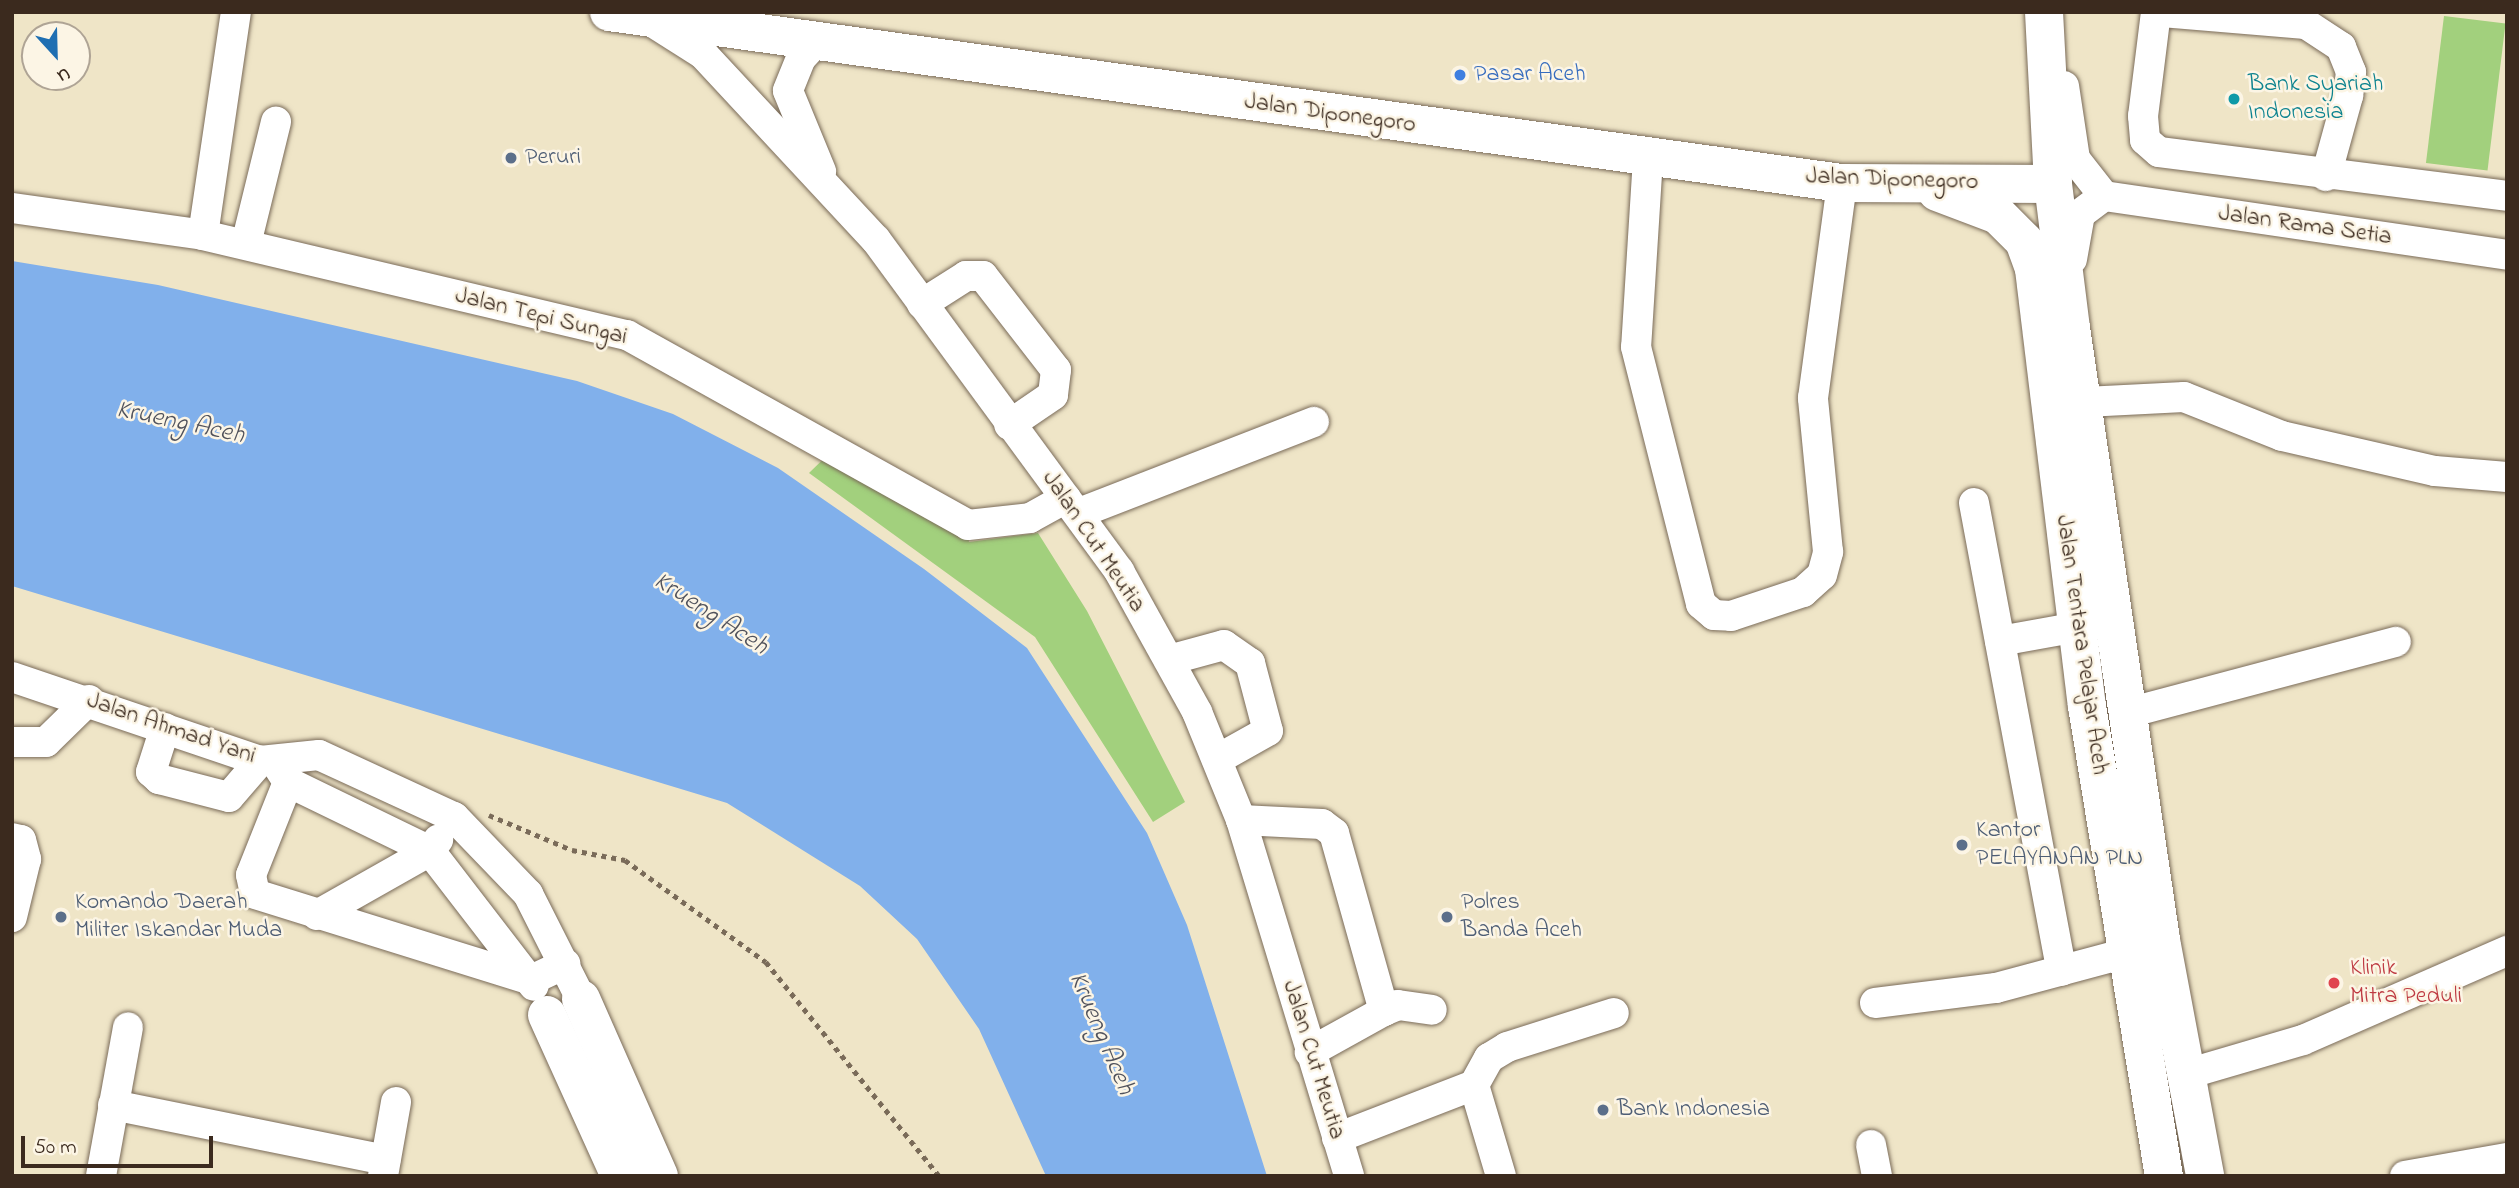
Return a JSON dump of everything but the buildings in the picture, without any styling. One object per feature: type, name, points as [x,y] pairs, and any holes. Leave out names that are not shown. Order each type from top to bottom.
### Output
[{"type":"main road","name":"Jalan Diponegoro","points":[[634,16],[1842,183],[2053,184]]},
{"type":"main road","name":"Jalan Tentara Pelajar Aceh","points":[[2044,22],[2053,184],[2071,328],[2085,402],[2132,712],[2144,946],[2164,1176]]},
{"type":"main road","name":"Jalan Tentara Pelajar Aceh","points":[[1912,182],[1998,215],[2024,241],[2034,269],[2078,627],[2144,946],[2184,1074],[2205,1176]]},
{"type":"main road","points":[[582,999],[605,1096],[659,1176]]},
{"type":"main road","name":"Jalan Ahmad Yani","points":[[547,1015],[605,1096],[620,1176]]},
{"type":"street","points":[[203,235],[236,12]]},
{"type":"street","points":[[2156,12],[2143,116],[2150,146],[2326,176],[2507,196]]},
{"type":"street","points":[[2162,12],[2306,24],[2341,47],[2351,72],[2348,96],[2326,176]]},
{"type":"street","name":"Jalan Cut Meutia","points":[[634,16],[702,54],[832,197],[876,240],[1010,425],[1072,505],[1169,660],[1218,759],[1241,820],[1349,1176]]},
{"type":"street","points":[[2044,22],[2062,76],[2075,159],[2104,196],[2075,224],[2071,328]]},
{"type":"street","points":[[817,41],[801,58],[788,91],[832,197]]},
{"type":"street","points":[[246,244],[276,122]]},
{"type":"street","points":[[1648,158],[1636,347],[1701,604],[1714,615],[1731,616],[1803,592],[1822,575],[1828,552],[1813,398],[1842,183]]},
{"type":"street","name":"Jalan Rama Setia","points":[[2104,196],[2507,255]]},
{"type":"street","name":"Jalan Tepi Sungai","points":[[12,208],[203,235],[627,335],[968,525],[1030,518],[1314,422]]},
{"type":"street","points":[[922,304],[966,276],[983,276],[1056,370],[1053,395],[1010,425]]},
{"type":"street","points":[[2085,402],[2184,397],[2282,436],[2435,471],[2507,477]]},
{"type":"street","points":[[1974,503],[2063,971]]},
{"type":"street","points":[[2000,640],[2078,627]]},
{"type":"street","points":[[2132,712],[2396,642]]},
{"type":"street","points":[[1169,660],[1224,645],[1251,663],[1268,731],[1218,759]]},
{"type":"street","name":"Jalan Ahmad Yani","points":[[12,677],[89,700],[274,768],[430,850],[531,980],[547,1015]]},
{"type":"street","points":[[12,742],[47,742],[89,700]]},
{"type":"street","points":[[164,728],[151,772],[159,779],[229,797],[274,768],[319,755],[454,817],[528,894],[582,999]]},
{"type":"street","points":[[274,768],[250,885],[255,894],[531,980],[566,964]]},
{"type":"street","points":[[317,915],[430,850],[454,817]]},
{"type":"street","points":[[1241,820],[1322,824],[1334,833],[1384,1011]]},
{"type":"street","points":[[12,838],[21,840],[26,859],[12,917]]},
{"type":"street","points":[[1875,1003],[1996,988],[2144,946]]},
{"type":"street","points":[[2184,1074],[2303,1040],[2507,951]]},
{"type":"street","points":[[1310,1052],[1398,1005],[1432,1010]]},
{"type":"street","points":[[1337,1138],[1474,1085],[1489,1058],[1507,1047],[1614,1013]]},
{"type":"street","points":[[101,1176],[128,1027]]},
{"type":"street","points":[[1474,1085],[1501,1176]]},
{"type":"street","points":[[113,1105],[384,1168],[396,1102]]},
{"type":"street","points":[[1871,1145],[1877,1176]]},
{"type":"street","points":[[2405,1176],[2507,1158]]},
{"type":"path","points":[[454,817],[498,815],[572,850],[625,860],[712,921],[766,962],[939,1176]]},
{"type":"green space","points":[[2444,16],[2506,24],[2488,170],[2426,163]]},
{"type":"green space","points":[[842,441],[967,517],[969,542],[1038,533],[1087,611],[1185,802],[1153,822],[1035,637],[809,473]]},
{"type":"water","name":"Krueng Aceh","points":[[12,261],[158,285],[577,381],[673,414],[778,468],[924,569],[1027,648],[1147,833],[1187,925],[1267,1176],[1046,1176],[979,1029],[917,939],[860,886],[727,803],[12,586]]},
{"type":"place","name":"Pasar Aceh","points":[[1460,75]]},
{"type":"place","name":"Bank Syariah Indonesia","points":[[2234,99]]},
{"type":"place","name":"Peruri","points":[[511,158]]},
{"type":"place","name":"Kantor PELAYANAN PLN","points":[[1962,845]]},
{"type":"place","name":"Komando Daerah Militer Iskandar Muda","points":[[61,917]]},
{"type":"place","name":"Polres Banda Aceh","points":[[1447,917]]},
{"type":"place","name":"Klinik Mitra Peduli","points":[[2334,983]]},
{"type":"place","name":"Bank Indonesia","points":[[1603,1110]]}]
